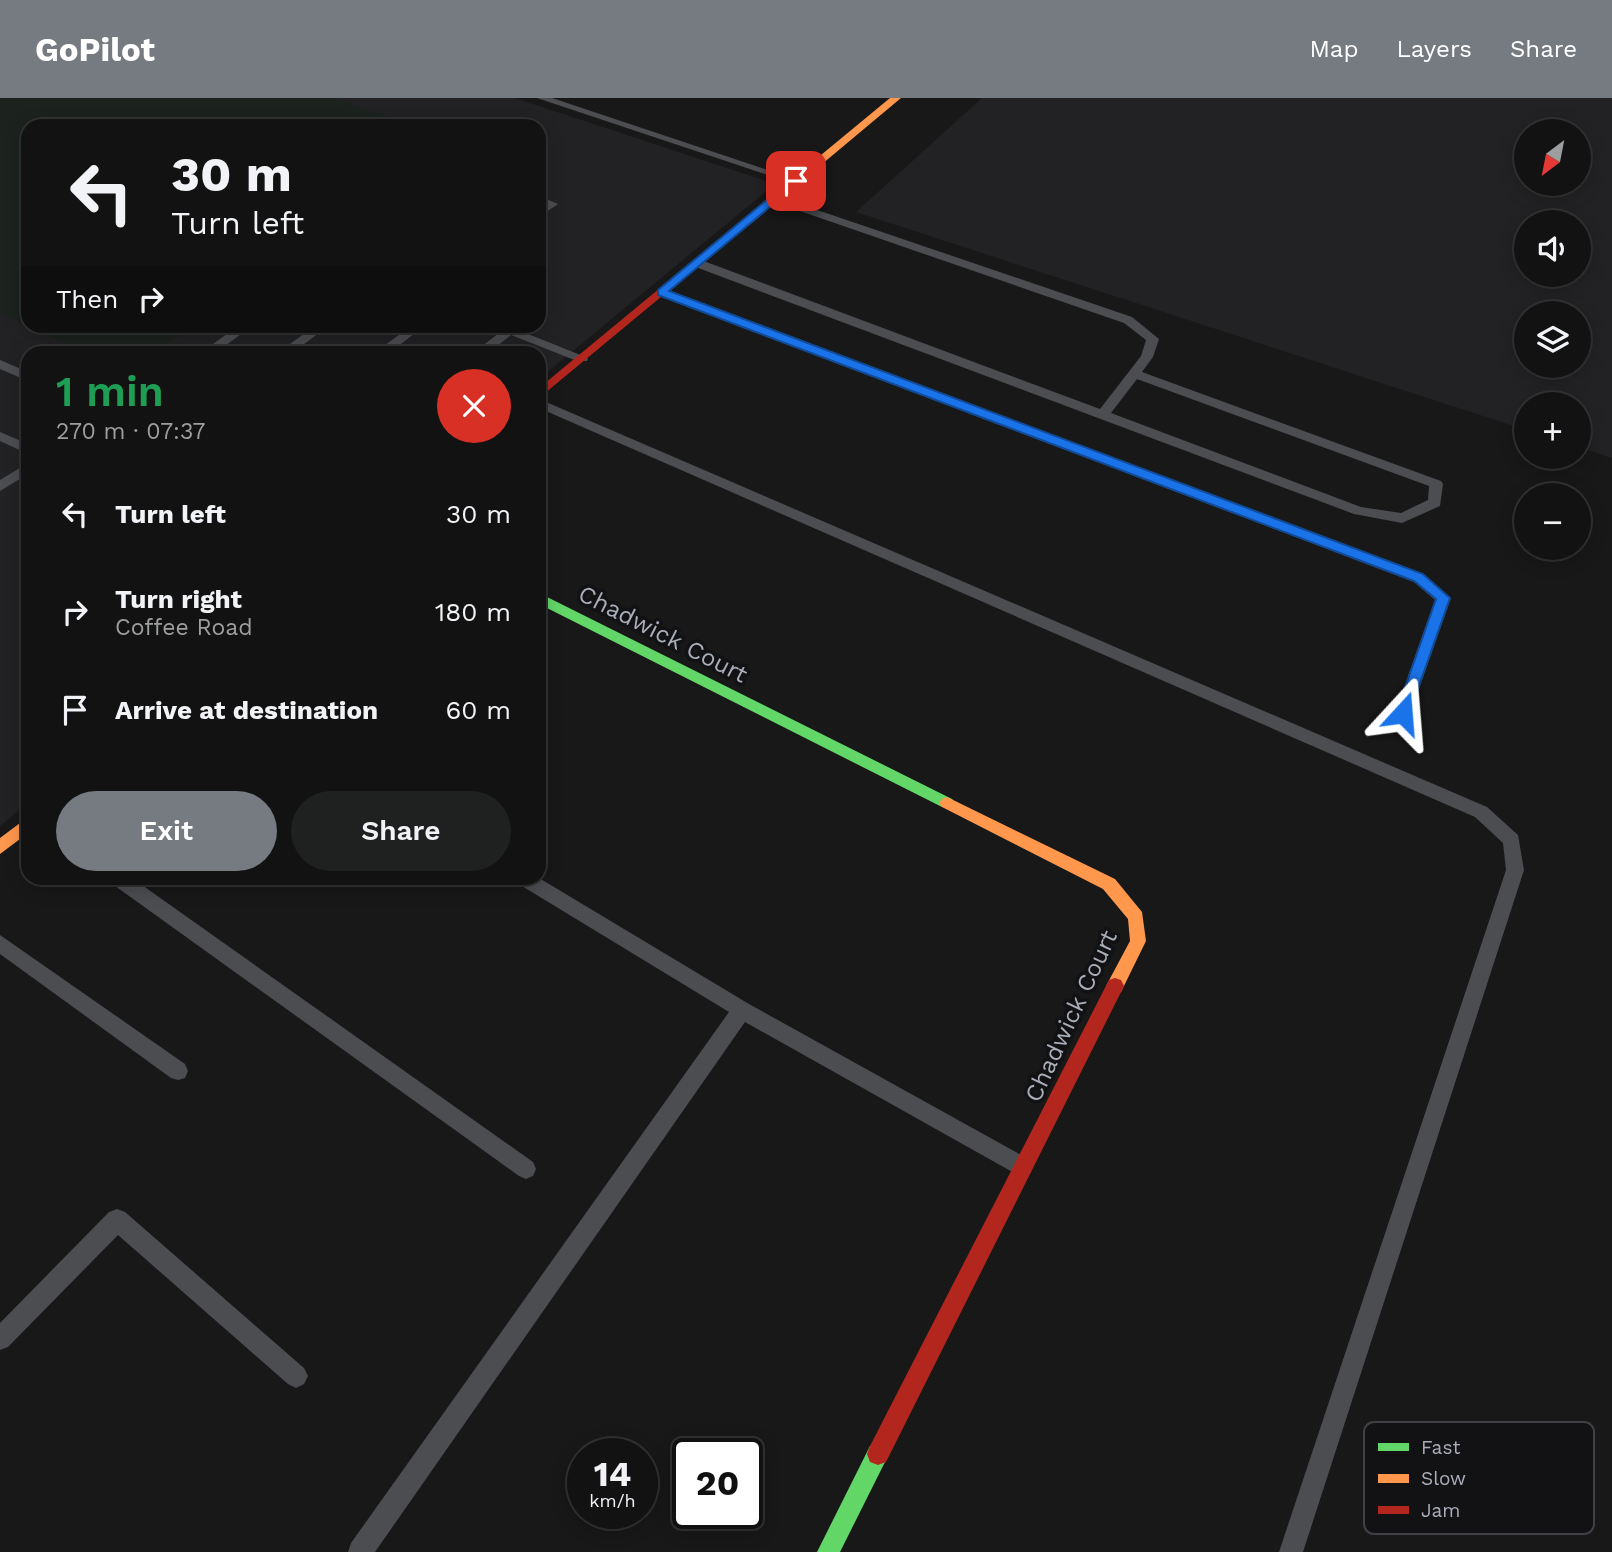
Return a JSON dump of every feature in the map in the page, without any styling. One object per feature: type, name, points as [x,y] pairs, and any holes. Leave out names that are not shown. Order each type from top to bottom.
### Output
[{"type":"street","points":[[546,388],[896,98]]},
{"type":"street","name":"Chadwick Court","points":[[546,601],[1109,884],[1136,917],[1138,941],[828,1552]]},
{"type":"street","points":[[0,847],[21,830]]},
{"type":"lane","points":[[542,98],[796,181]]},
{"type":"lane","points":[[775,199],[1128,320],[1153,339],[1147,357],[1103,415]]},
{"type":"lane","points":[[697,263],[1359,511],[1402,518],[1435,503],[1436,484],[1134,374]]},
{"type":"lane","points":[[662,292],[1419,578],[1443,598],[1403,713]]},
{"type":"lane","points":[[217,346],[236,333]]},
{"type":"lane","points":[[293,346],[312,333]]},
{"type":"lane","points":[[390,346],[408,333]]},
{"type":"lane","points":[[488,346],[505,333]]},
{"type":"lane","points":[[523,333],[582,358]]},
{"type":"lane","points":[[0,364],[21,374]]},
{"type":"lane","points":[[546,406],[1481,812],[1512,840],[1515,870],[1291,1552]]},
{"type":"lane","points":[[0,436],[21,446]]},
{"type":"lane","points":[[0,486],[21,472]]},
{"type":"lane","points":[[127,885],[526,1168]]},
{"type":"lane","points":[[535,885],[742,1010],[1023,1167]]},
{"type":"lane","points":[[0,943],[178,1070]]},
{"type":"lane","points":[[360,1552],[742,1010]]},
{"type":"lane","points":[[0,1339],[117,1220],[296,1376]]},
{"type":"shaded area","points":[[0,98],[515,98],[775,184],[546,373],[546,346],[21,346],[21,809],[0,826]]},
{"type":"shaded area","points":[[0,98],[333,98],[395,119],[21,119],[21,323],[0,313]]},
{"type":"shaded area","points":[[982,98],[1612,98],[1612,458],[1591,451],[1591,392],[1514,392],[1514,426],[856,212]]},
{"type":"shaded area","points":[[43,333],[183,333],[163,346],[71,346]]},
{"type":"traffic: fast","points":[[546,602],[947,803]]},
{"type":"traffic: fast","points":[[828,1552],[878,1454]]},
{"type":"traffic: slow","points":[[744,224],[896,98]]},
{"type":"traffic: slow","points":[[947,803],[1109,884],[1136,917],[1138,941],[1115,986]]},
{"type":"traffic: slow","points":[[0,847],[21,830]]},
{"type":"traffic: jam","points":[[546,388],[744,224]]},
{"type":"traffic: jam","points":[[878,1454],[1115,986]]},
{"type":"route","points":[[796,181],[662,292],[1419,578],[1443,598],[1403,713]]}]
